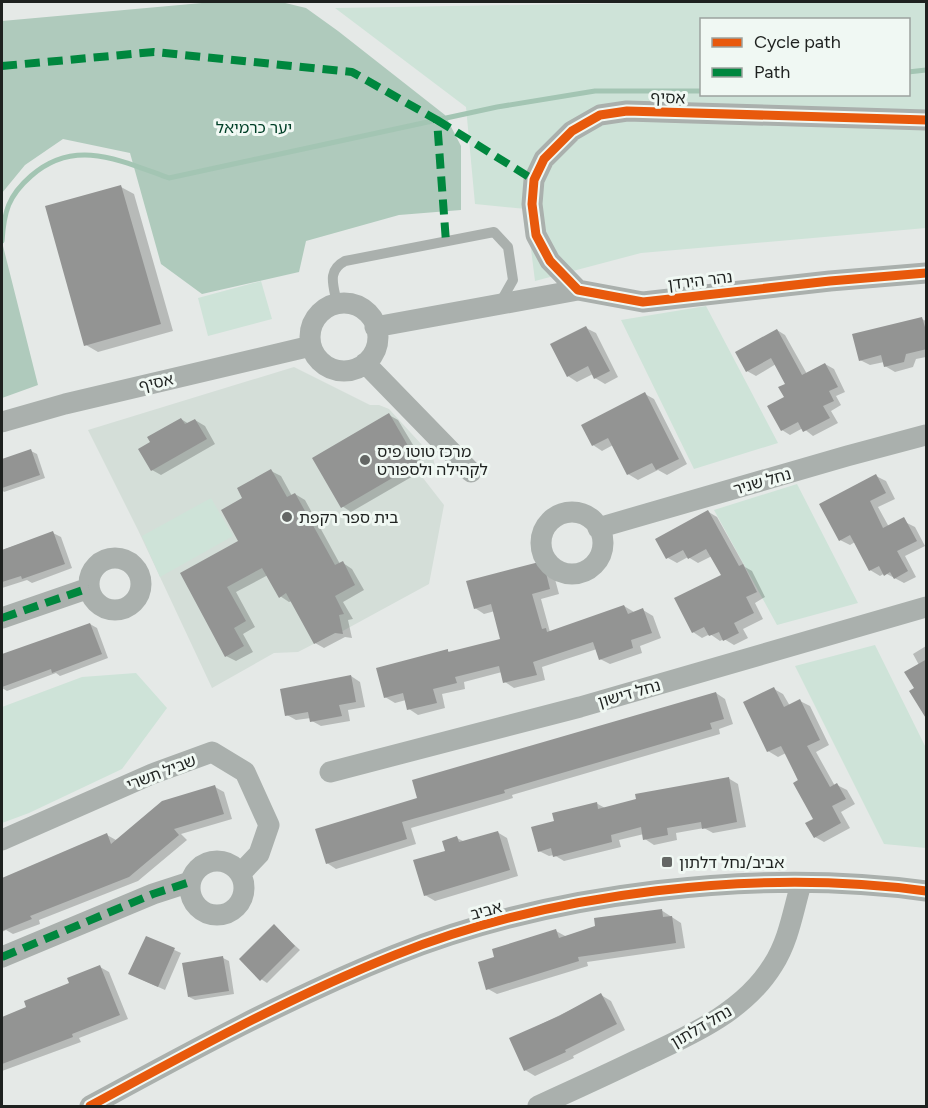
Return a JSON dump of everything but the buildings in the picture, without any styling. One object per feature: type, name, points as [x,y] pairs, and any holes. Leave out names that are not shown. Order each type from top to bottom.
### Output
[{"type":"street","name":"אסיף","points":[[578,290],[550,261],[536,235],[532,204],[534,180],[544,159],[572,131],[600,116],[627,111],[927,120]]},
{"type":"street","name":"נהר הירדן","points":[[375,327],[578,290],[643,302],[927,273]]},
{"type":"street","points":[[347,303],[358,306],[367,312],[375,327],[378,341],[375,351],[365,363],[352,370],[331,369],[315,356],[311,346],[312,324],[326,308],[337,304],[347,303]]},
{"type":"street","name":"אסיף","points":[[2,422],[65,404],[311,346]]},
{"type":"street","points":[[365,363],[471,472]]},
{"type":"street","name":"נחל שניר","points":[[598,528],[877,447],[927,435]]},
{"type":"street","points":[[2,618],[89,588]]},
{"type":"street","name":"נחל דישון","points":[[330,772],[560,713],[927,607]]},
{"type":"street","name":"שביל תשרי","points":[[2,840],[152,774],[212,752],[245,772],[269,825],[259,854],[240,874]]},
{"type":"street","points":[[208,862],[226,862],[240,874],[243,882],[242,900],[230,912],[221,915],[204,912],[192,900],[190,882],[194,873],[208,862]]},
{"type":"street","points":[[2,957],[153,894],[190,882]]},
{"type":"street","name":"אביב","points":[[90,1107],[168,1064],[332,982],[396,954],[464,931],[535,912],[609,898],[684,888],[760,884],[835,884],[927,891]]},
{"type":"street","name":"נחל דלתון","points":[[538,1107],[704,1027],[746,997],[762,981],[782,950],[801,884]]},
{"type":"lane","points":[[337,304],[332,274],[336,266],[345,261],[494,232],[508,247],[513,280],[500,303]]},
{"type":"shaded area","name":"בית ספר רקפת","points":[[294,367],[370,405],[379,405],[389,409],[433,457],[435,467],[423,478],[444,505],[429,584],[339,633],[298,652],[274,653],[212,688],[88,430]]},
{"type":"green space","name":"יער כרמיאל","points":[[213,2],[281,2],[306,8],[445,115],[461,146],[461,210],[399,215],[306,241],[299,272],[202,294],[161,264],[130,153],[63,139],[25,165],[2,193],[2,21]]},
{"type":"green space","points":[[700,2],[926,2],[926,228],[641,253],[535,281],[526,209],[475,204],[466,107],[335,8]]},
{"type":"green space","points":[[2,242],[38,385],[2,398]]},
{"type":"green space","points":[[261,281],[272,319],[208,336],[198,298]]},
{"type":"green space","points":[[706,306],[778,443],[694,469],[621,320]]},
{"type":"green space","points":[[797,484],[858,603],[777,625],[714,510]]},
{"type":"green space","points":[[211,498],[233,536],[160,577],[142,536]]},
{"type":"green space","points":[[875,645],[926,748],[926,848],[884,844],[795,666]]},
{"type":"green space","points":[[136,673],[167,708],[122,769],[29,813],[2,823],[2,707],[82,677]]},
{"type":"waterway","points":[[910,72],[926,70]]},
{"type":"waterway","points":[[2,241],[6,213],[17,191],[31,176],[48,164],[64,157],[98,156],[169,178],[497,107],[595,91],[700,91]]},
{"type":"marked path","points":[[2,66],[154,52],[352,72],[437,120],[446,242]]},
{"type":"marked path","points":[[437,120],[534,180]]},
{"type":"marked path","points":[[2,618],[89,588]]},
{"type":"marked path","points":[[2,957],[153,894],[190,882]]},
{"type":"cycle path","points":[[926,120],[627,111],[600,115],[572,131],[544,159],[534,180],[532,204],[536,235],[550,261],[578,290],[643,302],[830,281],[926,273]]},
{"type":"cycle path","points":[[90,1106],[240,1026],[356,971],[456,933],[521,915],[588,901],[657,891],[726,885],[795,882],[926,891]]},
{"type":"place","name":"מרכז טוטו פיס לקהילה ולספורט","points":[[365,460]]},
{"type":"place","name":"בית ספר רקפת","points":[[287,517]]},
{"type":"place","name":"אביב/נחל דלתון","points":[[667,862]]}]
